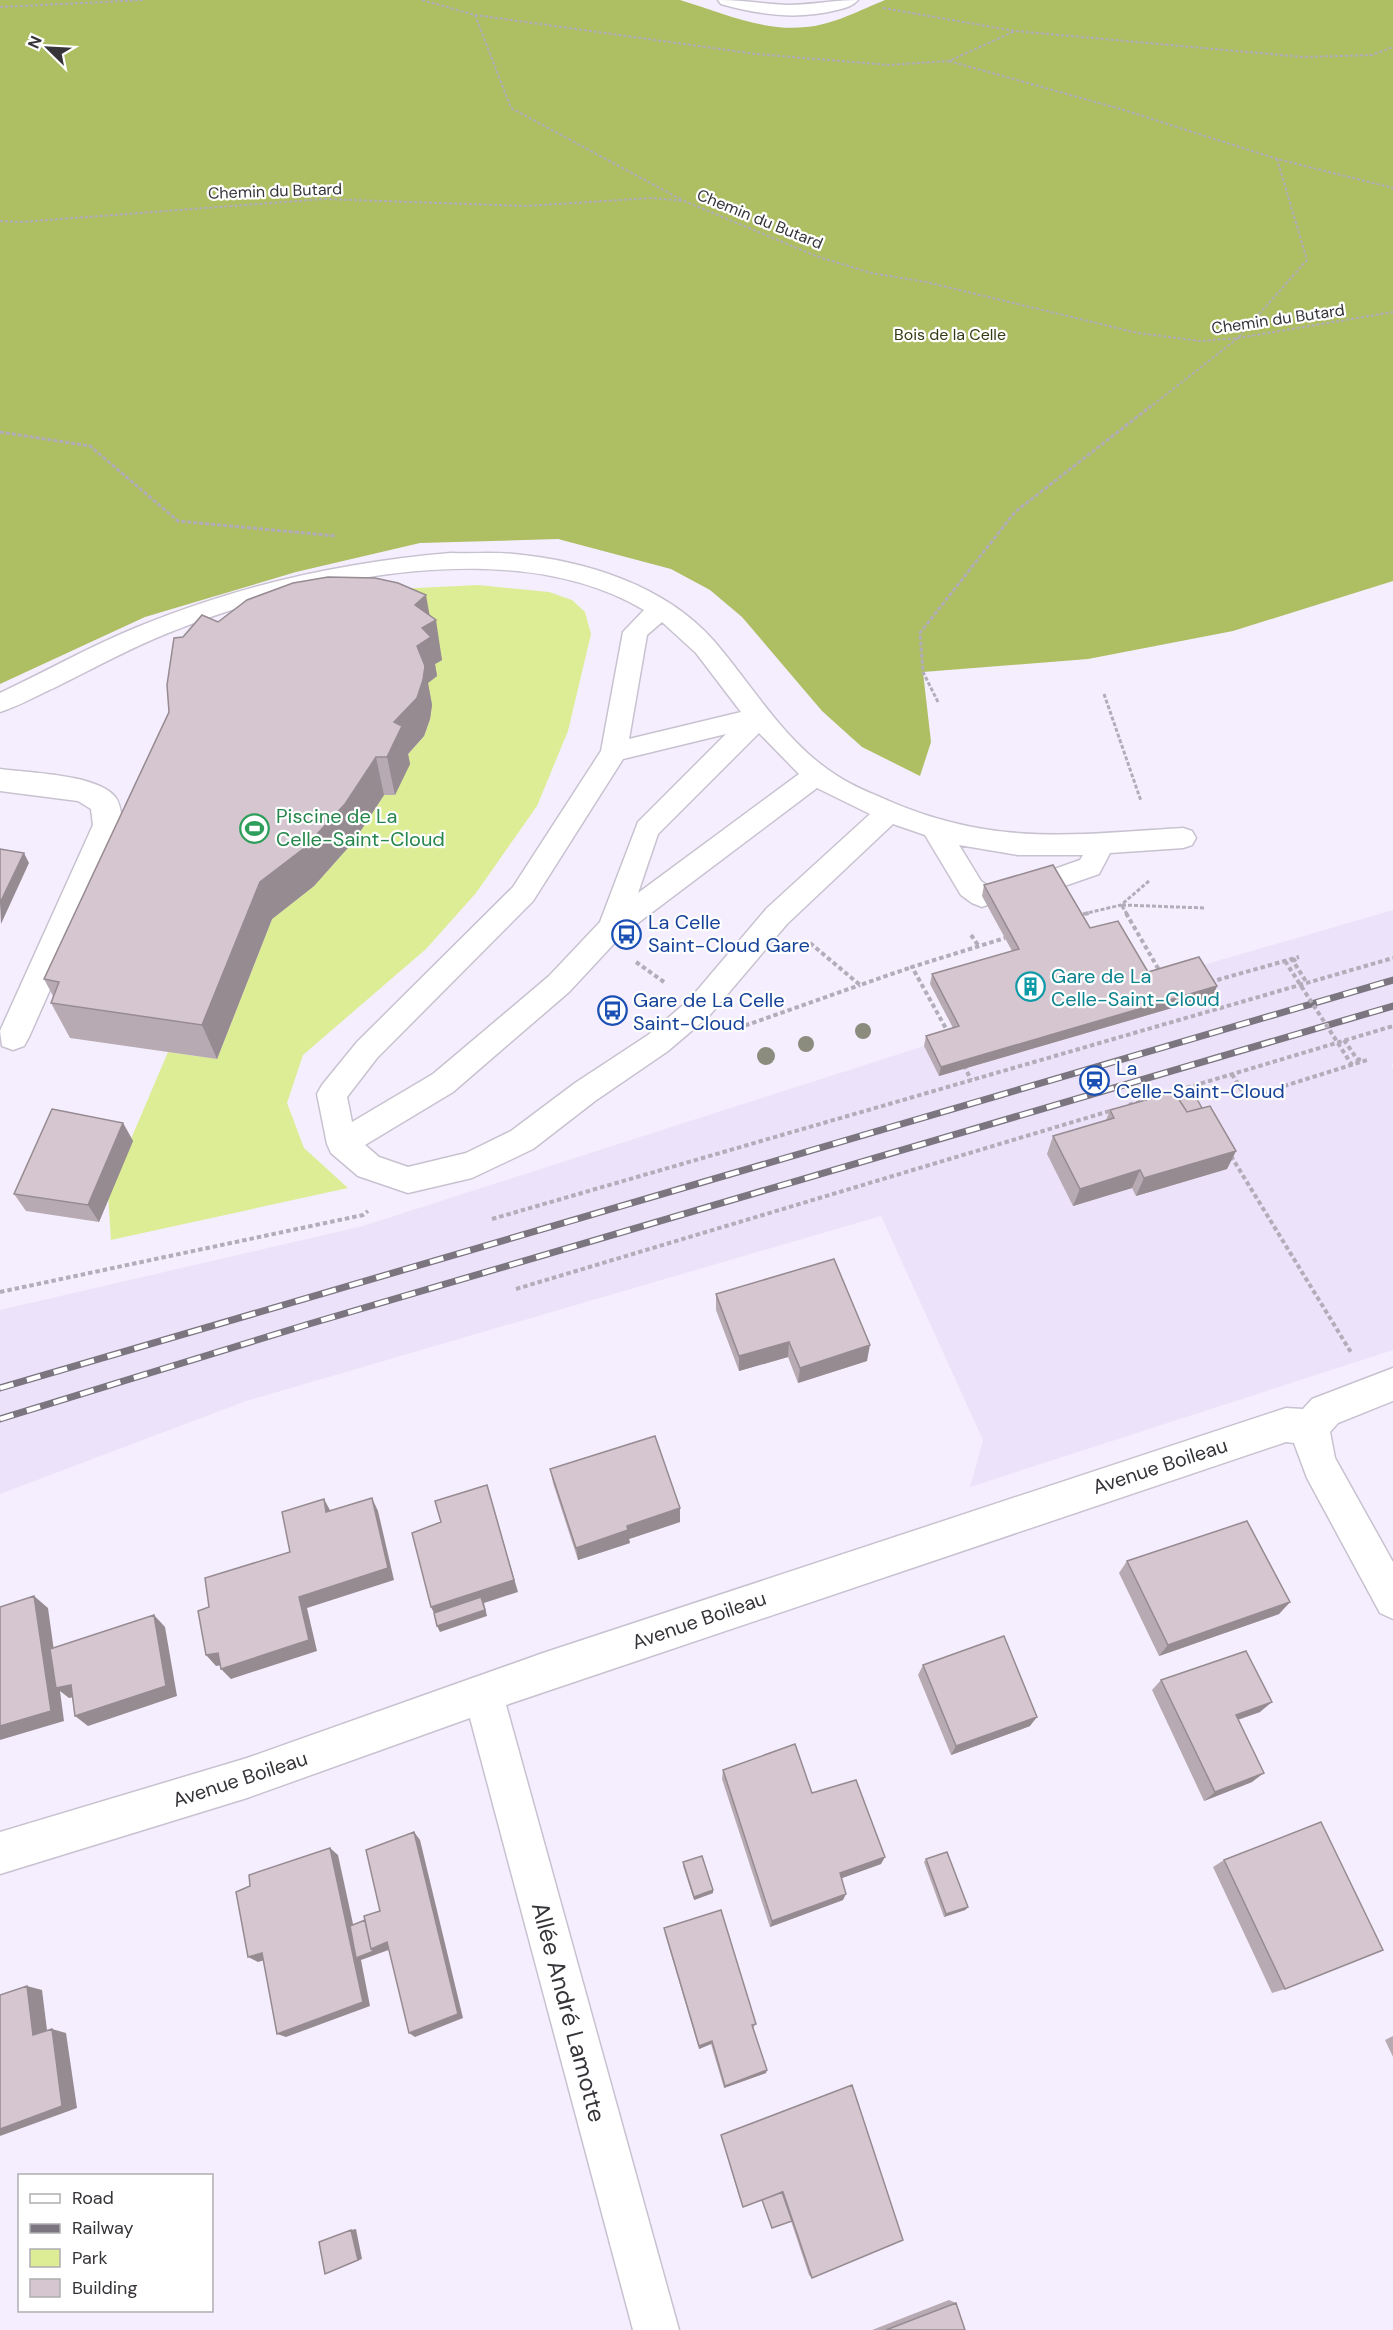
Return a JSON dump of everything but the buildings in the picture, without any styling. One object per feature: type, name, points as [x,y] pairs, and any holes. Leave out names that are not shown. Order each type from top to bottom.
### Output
[{"type":"street","points":[[728,0],[774,11],[797,12],[846,1]]},
{"type":"street","points":[[0,780],[85,791],[104,803],[108,825],[13,1037]]},
{"type":"street","points":[[1383,1388],[1325,1411],[1311,1427],[1313,1447],[1320,1466],[1393,1600]]},
{"type":"street","name":"Avenue Boileau","points":[[0,1853],[247,1778],[483,1693],[1275,1428],[1286,1425],[1311,1427]]},
{"type":"street","name":"Allée André Lamotte","points":[[483,1693],[656,2330]]},
{"type":"lane","points":[[0,702],[131,640],[200,613],[300,584],[386,568],[476,561],[548,565],[625,589],[661,609],[703,644],[759,717],[817,775],[889,812],[934,827],[1037,846],[1183,838]]},
{"type":"lane","points":[[661,609],[635,632],[614,753],[523,894],[367,1050],[332,1094],[342,1144],[369,1167],[408,1180],[472,1165],[522,1140],[585,1092],[658,1043],[699,1008],[777,916],[889,812]]},
{"type":"lane","points":[[614,753],[759,717]]},
{"type":"lane","points":[[612,927],[647,829],[759,717]]},
{"type":"lane","points":[[342,1144],[443,1083],[559,984],[612,927],[817,775]]},
{"type":"lane","points":[[934,827],[971,888],[982,896]]},
{"type":"lane","points":[[1053,880],[1090,867],[1102,843]]},
{"type":"path","points":[[0,7],[144,0]]},
{"type":"path","points":[[422,0],[475,15],[756,54],[889,66],[949,61],[1015,31]]},
{"type":"path","points":[[846,1],[1015,31],[1303,57],[1372,55],[1393,47]]},
{"type":"path","points":[[475,15],[511,108],[684,201]]},
{"type":"path","points":[[949,61],[1124,110],[1277,159],[1393,188]]},
{"type":"path","points":[[939,702],[923,672],[920,633],[1015,512],[1238,338],[1306,260],[1277,159]]},
{"type":"path","name":"Chemin du Butard","points":[[0,221],[21,222],[199,207],[324,200],[526,207],[652,198],[684,201],[816,256],[871,273],[926,282],[1138,333],[1200,341],[1238,338],[1393,312]]},
{"type":"path","points":[[0,432],[90,446],[178,521],[338,536]]},
{"type":"path","points":[[1104,694],[1138,791]]},
{"type":"path","points":[[1121,905],[1157,874]]},
{"type":"path","points":[[1121,905],[1159,970]]},
{"type":"path","points":[[1074,917],[1121,905],[1205,908]]},
{"type":"path","points":[[951,1038],[912,967],[1005,938]]},
{"type":"path","points":[[1202,984],[1299,957],[1293,961],[1307,983]]},
{"type":"path","points":[[492,1219],[1393,958]]},
{"type":"path","points":[[1285,961],[1352,1065]]},
{"type":"path","points":[[516,1289],[1393,1026]]},
{"type":"path","points":[[1232,1074],[1246,1098],[1367,1060],[1357,1059],[1344,1040]]},
{"type":"path","points":[[962,1061],[971,1080]]},
{"type":"path","points":[[1188,1087],[1194,1095]]},
{"type":"path","points":[[1228,1150],[1383,1388]]},
{"type":"path","points":[[0,1292],[363,1215]]},
{"type":"shaded area","points":[[1393,910],[1393,1063],[1391,1064],[1393,1068],[1393,1350],[970,1487],[983,1440],[881,1216],[246,1401],[0,1494],[0,1310],[363,1226],[924,1046]]},
{"type":"green space","name":"Bois de la Celle","points":[[0,0],[680,0],[742,20],[790,28],[816,26],[885,0],[1393,0],[1393,581],[1233,631],[1088,659],[923,672],[931,742],[920,776],[862,747],[822,711],[742,617],[710,590],[671,569],[558,539],[420,543],[296,572],[145,617],[0,684]]},
{"type":"green space","points":[[478,585],[549,592],[572,600],[585,612],[591,634],[568,731],[537,806],[476,893],[426,949],[303,1055],[287,1103],[304,1148],[348,1188],[111,1240],[108,1193],[168,1052],[217,1059],[272,919],[314,886],[354,841],[384,795],[395,795],[402,761],[424,736],[430,719],[396,589]]},
{"type":"railway","points":[[0,1388],[1393,980]]},
{"type":"railway","points":[[0,1419],[309,1324],[1393,1006]]},
{"type":"place","name":"Piscine de La Celle-Saint-Cloud","points":[[255,828]]},
{"type":"place","name":"La Celle Saint-Cloud Gare","points":[[627,934]]},
{"type":"place","name":"Gare de La Celle-Saint-Cloud","points":[[1030,987]]},
{"type":"place","name":"Gare de La Celle Saint-Cloud","points":[[612,1011]]},
{"type":"place","name":"La Celle-Saint-Cloud","points":[[1095,1080]]}]
